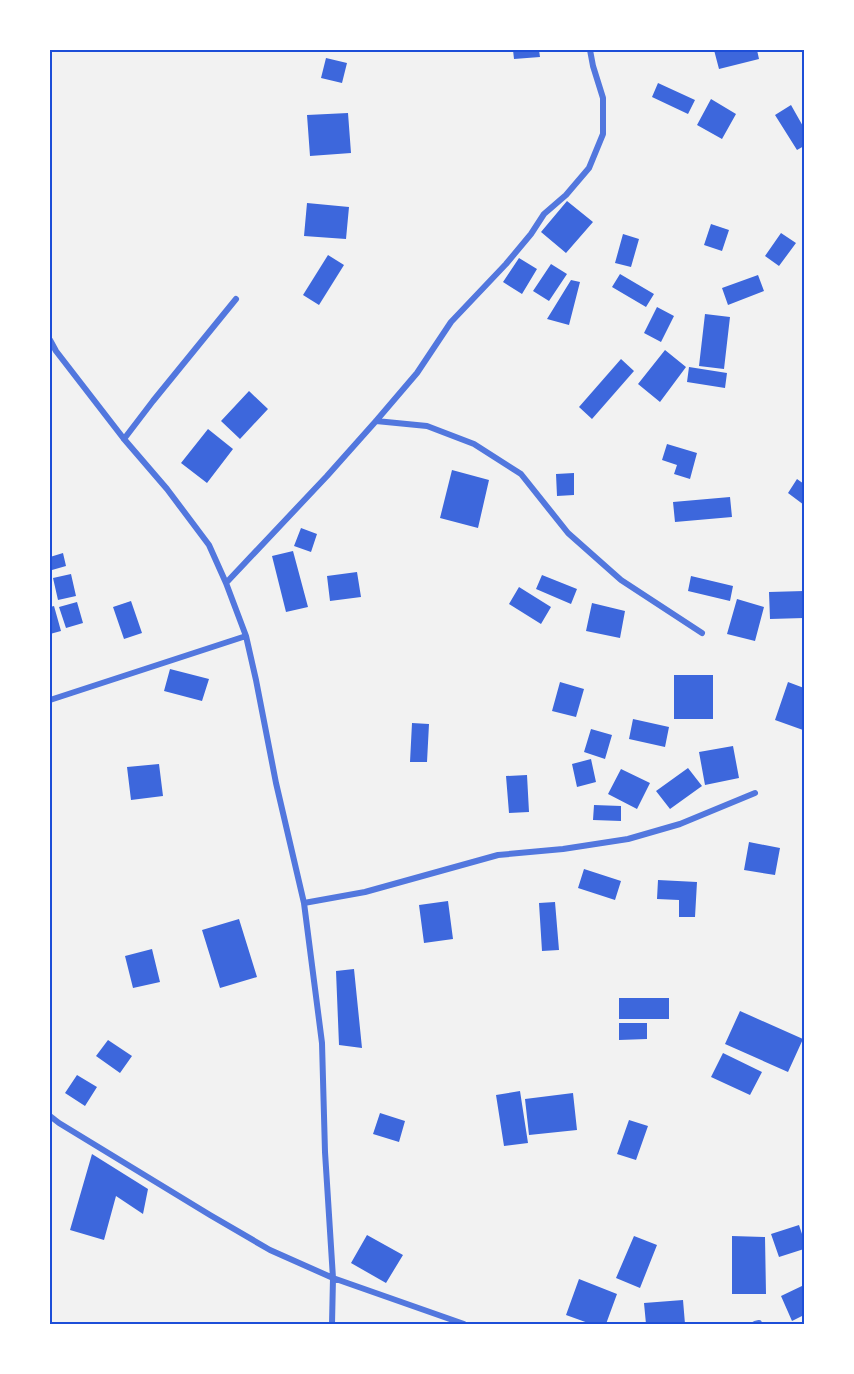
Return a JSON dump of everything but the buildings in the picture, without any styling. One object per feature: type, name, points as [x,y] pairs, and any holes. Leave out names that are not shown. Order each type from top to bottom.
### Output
[{"type":"street","points":[[226,583],[376,421],[417,373],[451,322],[506,264],[544,214],[566,195],[589,168],[603,134],[603,98],[590,50]]},
{"type":"street","points":[[124,440],[237,299]]},
{"type":"street","points":[[50,340],[53,351],[209,545],[246,636],[276,783],[304,903],[322,1043],[325,1152],[333,1278],[332,1324]]},
{"type":"street","points":[[376,421],[427,426],[474,444],[521,474],[568,533],[621,580],[702,633]]},
{"type":"street","points":[[50,700],[246,636]]},
{"type":"street","points":[[304,903],[365,892],[498,855],[563,849],[628,839],[680,824],[755,793]]},
{"type":"street","points":[[50,1116],[270,1250],[333,1278],[464,1324]]}]
